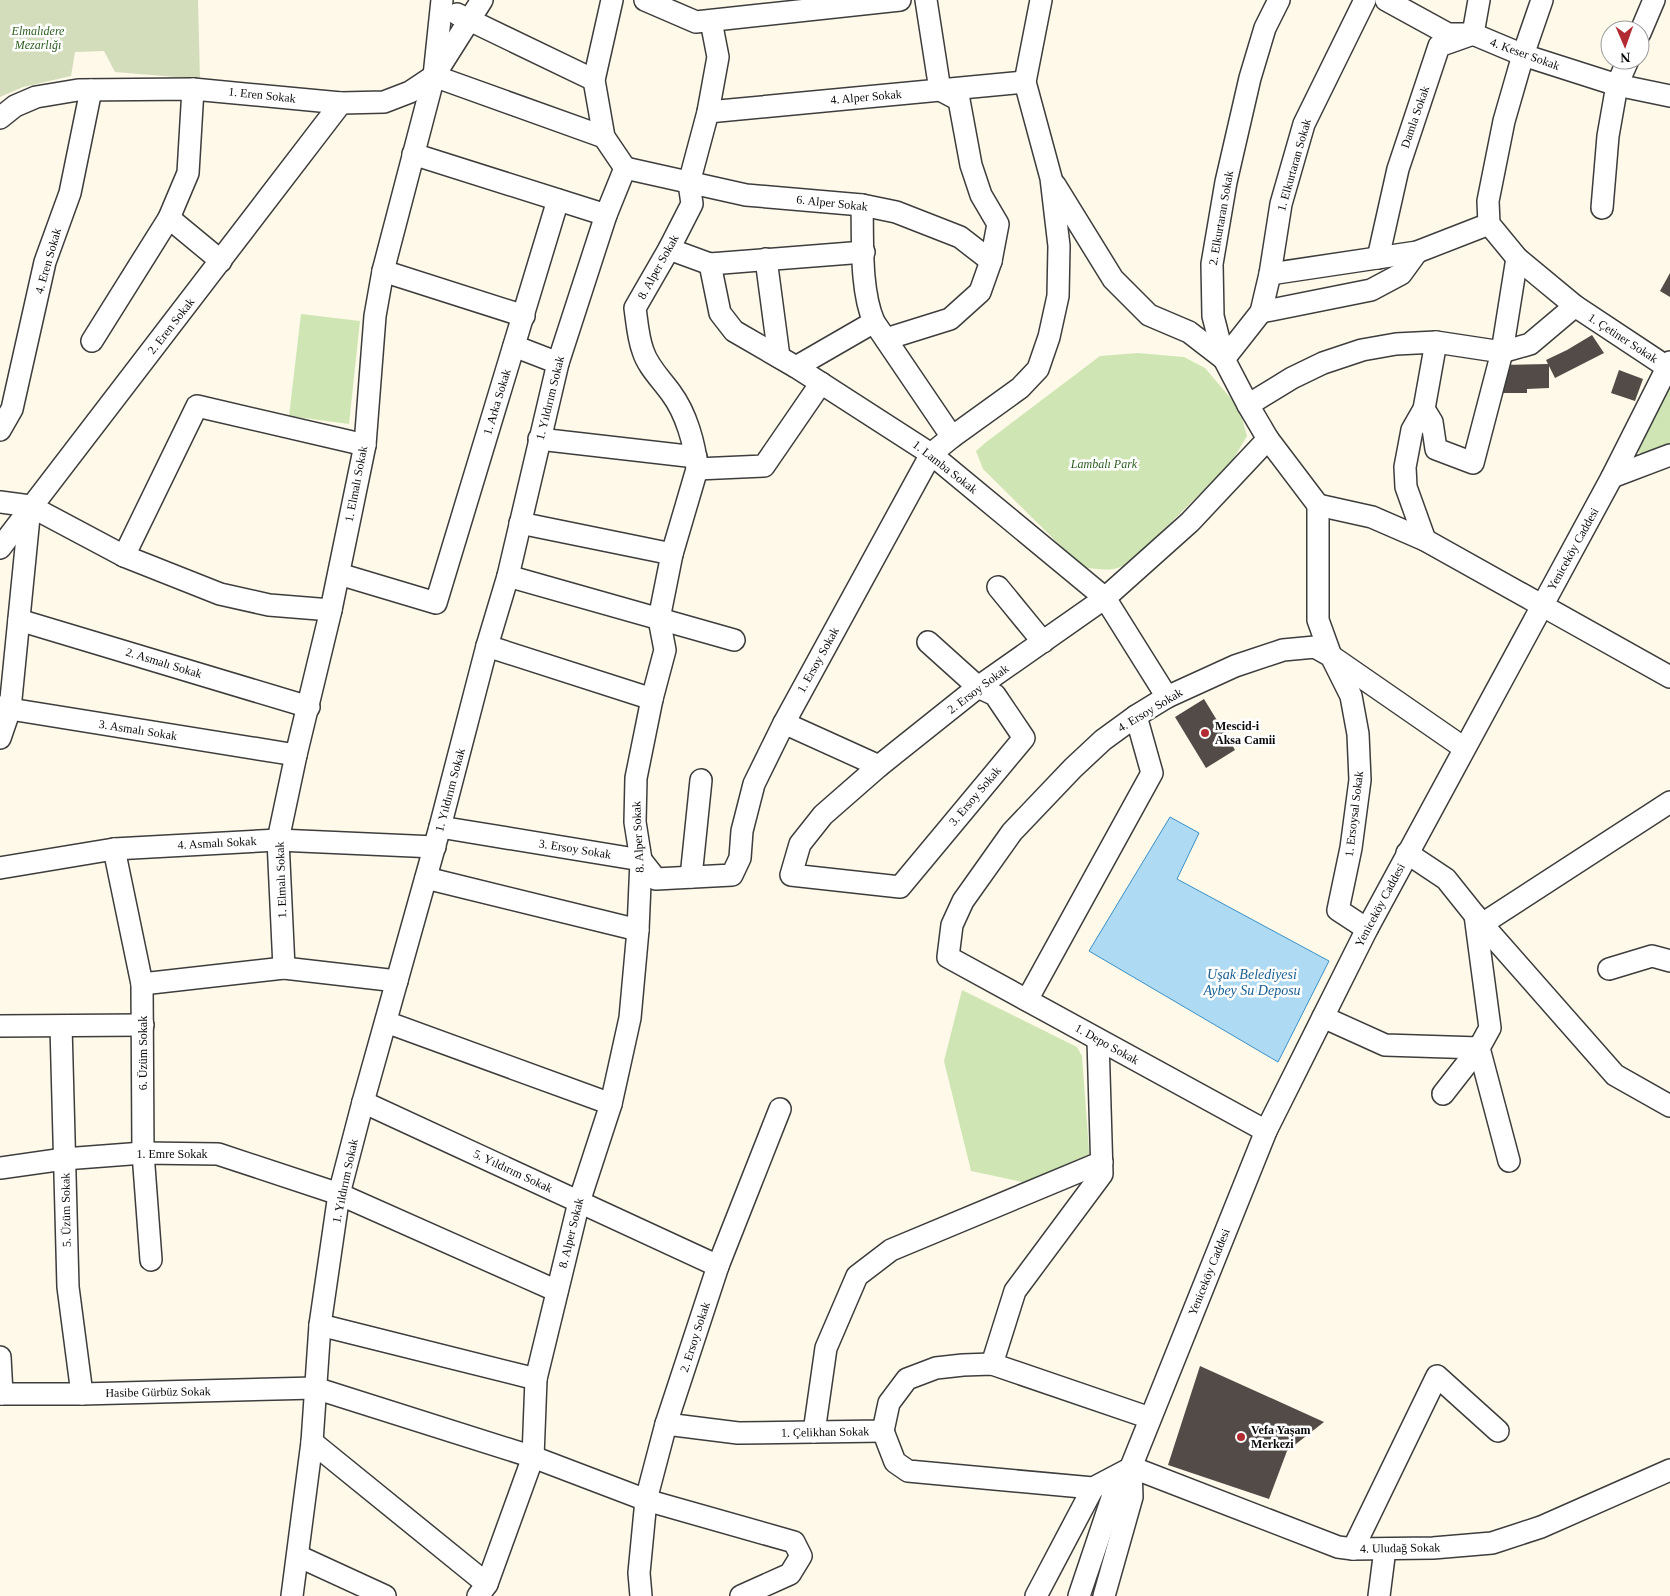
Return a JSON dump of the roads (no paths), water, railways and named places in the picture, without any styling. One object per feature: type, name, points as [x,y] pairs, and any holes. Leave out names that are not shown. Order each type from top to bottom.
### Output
[{"type":"street","name":"1. Eren Sokak","points":[[0,118],[15,106],[36,97],[78,90],[193,89],[341,103],[384,102],[410,92],[434,76],[482,0]]},
{"type":"street","points":[[612,0],[594,80],[604,137],[625,168]]},
{"type":"street","points":[[645,0],[696,22],[900,0]]},
{"type":"street","points":[[766,259],[787,362],[880,330],[950,319],[980,292],[991,261],[998,224],[981,195],[971,165],[959,100],[940,90],[926,0]]},
{"type":"street","points":[[932,454],[952,437],[1020,388],[1038,369],[1050,337],[1058,296],[1059,246],[1051,178],[1025,82],[1041,0]]},
{"type":"street","name":"2. Elkurtaran Sokak","points":[[1279,0],[1265,28],[1250,78],[1226,182],[1212,264],[1213,316],[1224,358],[1248,405],[1268,439],[1318,505]]},
{"type":"street","name":"1. Elkurtaran Sokak","points":[[1224,358],[1261,312],[1270,274],[1281,204],[1304,124],[1365,0]]},
{"type":"street","name":"4. Keser Sokak","points":[[1386,0],[1448,34],[1473,34],[1523,55],[1617,85],[1670,96]]},
{"type":"street","points":[[1473,34],[1479,0]]},
{"type":"street","points":[[1542,0],[1523,55],[1504,121],[1488,201],[1489,224],[1517,258],[1575,306]]},
{"type":"street","points":[[1646,20],[1654,0]]},
{"type":"street","points":[[442,4],[594,80]]},
{"type":"street","name":"1. Elmalı Sokak","points":[[284,968],[278,840],[296,755],[332,610],[365,445],[375,316],[383,271],[434,76],[442,4]]},
{"type":"street","name":"8. Alper Sokak","points":[[483,1590],[533,1457],[536,1379],[579,1202],[611,1104],[630,1018],[638,930],[641,860],[635,822],[636,778],[652,699],[665,650],[659,619],[672,554],[696,463],[686,421],[672,394],[655,373],[643,351],[635,308],[692,204],[689,183],[708,112],[718,56],[711,21]]},
{"type":"street","name":"Damla Sokak","points":[[1378,258],[1398,169],[1439,46],[1473,34]]},
{"type":"street","points":[[1602,208],[1608,136],[1617,85],[1624,70]]},
{"type":"street","points":[[434,76],[604,137]]},
{"type":"street","name":"4. Alper Sokak","points":[[708,112],[1025,82]]},
{"type":"street","points":[[92,341],[169,218],[188,173],[193,89]]},
{"type":"street","name":"4. Eren Sokak","points":[[0,430],[12,409],[45,262],[70,193],[91,90]]},
{"type":"street","name":"2. Eren Sokak","points":[[0,548],[30,506],[341,103]]},
{"type":"street","points":[[413,154],[606,215]]},
{"type":"street","name":"6. Alper Sokak","points":[[625,168],[746,195],[862,205],[896,212],[960,237],[991,261]]},
{"type":"street","name":"1. Yıldırım Sokak","points":[[292,1596],[312,1442],[320,1325],[339,1194],[435,847],[487,646],[508,576],[558,363],[606,215],[625,168]]},
{"type":"street","points":[[1051,178],[1113,279],[1149,315],[1189,332],[1224,358]]},
{"type":"street","name":"1. Arka Sokak","points":[[339,574],[436,603],[558,200]]},
{"type":"street","points":[[862,205],[866,291],[870,311],[880,330],[952,437]]},
{"type":"street","points":[[169,218],[221,260]]},
{"type":"street","points":[[1270,274],[1417,252],[1489,224]]},
{"type":"street","points":[[669,249],[710,264],[864,252]]},
{"type":"street","points":[[1261,312],[1372,290],[1402,274],[1417,252]]},
{"type":"street","points":[[1424,409],[1432,422],[1436,448],[1473,463],[1502,352],[1517,258]]},
{"type":"street","name":"1. Lamba Sokak","points":[[710,264],[720,313],[734,330],[932,454],[1105,598],[1167,697]]},
{"type":"street","points":[[383,271],[524,316]]},
{"type":"street","name":"1. Çetiner Sokak","points":[[1248,405],[1300,374],[1323,363],[1362,350],[1396,344],[1436,342],[1502,352],[1530,344],[1575,306],[1669,364]]},
{"type":"street","points":[[1425,540],[1406,487],[1405,467],[1412,430],[1424,409],[1436,342]]},
{"type":"street","points":[[514,346],[558,363]]},
{"type":"street","name":"Yeniceköy Caddesi","points":[[1079,1596],[1112,1498],[1131,1468],[1266,1131],[1367,929],[1612,477],[1669,364]]},
{"type":"street","points":[[539,439],[696,463],[764,466],[821,383]]},
{"type":"street","points":[[124,556],[197,406],[365,445]]},
{"type":"street","name":"2. Ersoy Sokak","points":[[791,875],[800,844],[823,815],[879,766],[978,686],[1105,598],[1190,522],[1268,439]]},
{"type":"street","name":"1. Ersoy Sokak","points":[[691,877],[732,875],[740,858],[742,831],[754,784],[784,722],[932,454]]},
{"type":"street","points":[[1612,477],[1670,455]]},
{"type":"street","points":[[0,502],[30,506],[124,556],[220,594],[268,605],[332,610]]},
{"type":"street","points":[[1331,656],[1318,620],[1318,505],[1372,517],[1425,540],[1670,677]]},
{"type":"street","points":[[0,738],[19,620],[30,506]]},
{"type":"street","points":[[520,523],[672,554]]},
{"type":"street","points":[[508,576],[734,640]]},
{"type":"street","points":[[998,587],[1043,642]]},
{"type":"street","name":"2. Asmalı Sokak","points":[[19,620],[309,706]]},
{"type":"street","points":[[928,642],[978,686]]},
{"type":"street","points":[[487,646],[652,699]]},
{"type":"street","name":"4. Ersoy Sokak","points":[[948,957],[952,924],[963,901],[1012,832],[1073,768],[1103,740],[1136,716],[1167,697],[1235,666],[1283,650],[1315,647],[1331,656],[1464,748]]},
{"type":"street","name":"1. Ersoysal Sokak","points":[[1331,656],[1350,696],[1358,734],[1360,780],[1351,848],[1338,910],[1367,929]]},
{"type":"street","name":"3. Ersoy Sokak","points":[[791,875],[900,887],[1024,738],[995,695],[978,686]]},
{"type":"street","name":"3. Asmalı Sokak","points":[[5,708],[296,755]]},
{"type":"street","points":[[1027,1000],[1152,773],[1136,716]]},
{"type":"street","points":[[784,722],[879,766]]},
{"type":"street","points":[[641,860],[656,879],[691,877],[700,780]]},
{"type":"street","points":[[1479,920],[1670,802]]},
{"type":"street","name":"3. Ersoy Sokak","points":[[440,827],[641,860]]},
{"type":"street","name":"4. Asmalı Sokak","points":[[0,868],[114,849],[278,840],[435,847]]},
{"type":"street","name":"6. Üzüm Sokak","points":[[114,849],[142,984],[143,1153],[151,1260]]},
{"type":"street","points":[[1407,853],[1446,879],[1479,920],[1615,1075],[1670,1106]]},
{"type":"street","points":[[426,878],[638,930]]},
{"type":"street","points":[[1443,1094],[1479,1048],[1490,1028],[1479,920]]},
{"type":"street","points":[[1609,969],[1652,956],[1670,961]]},
{"type":"street","name":"1. Depo Sokak","points":[[948,957],[1266,1131]]},
{"type":"street","points":[[142,984],[284,968],[397,982]]},
{"type":"street","points":[[1323,1017],[1385,1045],[1479,1048]]},
{"type":"street","points":[[386,1022],[611,1104]]},
{"type":"street","points":[[0,1026],[142,1025]]},
{"type":"street","name":"5. Üzüm Sokak","points":[[61,1026],[68,1287],[82,1394]]},
{"type":"street","points":[[992,1364],[1015,1291],[1102,1174],[1098,1040]]},
{"type":"street","points":[[1479,1048],[1509,1161]]},
{"type":"street","name":"5. Yıldırım Sokak","points":[[363,1102],[718,1266]]},
{"type":"street","name":"2. Ersoy Sokak","points":[[641,1596],[639,1573],[646,1500],[666,1424],[718,1266],[780,1109]]},
{"type":"street","name":"1. Emre Sokak","points":[[0,1168],[64,1159],[143,1153],[218,1154],[339,1194],[557,1291]]},
{"type":"street","points":[[814,1432],[826,1348],[857,1276],[891,1250],[1102,1162]]},
{"type":"street","points":[[320,1325],[536,1379]]},
{"type":"street","points":[[0,1357],[1,1394]]},
{"type":"street","name":"1. Çelikhan Sokak","points":[[666,1424],[738,1433],[883,1431],[889,1403],[908,1379],[936,1368],[963,1364],[992,1364],[1150,1418]]},
{"type":"street","points":[[1353,1549],[1437,1376],[1498,1431]]},
{"type":"street","name":"Hasibe Gürbüz Sokak","points":[[1,1394],[82,1394],[315,1388],[533,1457],[646,1500],[794,1542],[801,1556],[790,1574],[741,1596]]},
{"type":"street","points":[[883,1431],[895,1462],[908,1471],[1093,1488],[1131,1468]]},
{"type":"street","points":[[312,1442],[483,1590]]},
{"type":"street","name":"Yeniceköy Caddesi","points":[[1104,1596],[1132,1497],[1131,1468]]},
{"type":"street","name":"4. Uludağ Sokak","points":[[1131,1468],[1338,1547],[1353,1549],[1433,1548],[1492,1543],[1541,1527],[1670,1470]]},
{"type":"street","points":[[1036,1596],[1093,1488]]},
{"type":"street","points":[[1379,1596],[1385,1549]]},
{"type":"street","points":[[298,1556],[385,1596]]},
{"type":"water","name":"Uşak Belediyesi Aybey Su Deposu","points":[[1170,817],[1199,833],[1177,879],[1329,961],[1278,1062],[1089,951]]},
{"type":"place","name":"Mescid-i Aksa Camii","points":[[1205,733]]},
{"type":"place","name":"Vefa Yaşam Merkezi","points":[[1241,1437]]},
{"type":"park label","name":"Elmalıdere Mezarlığı","points":[[38,38]]},
{"type":"park label","name":"Lambalı Park","points":[[1104,464]]}]
